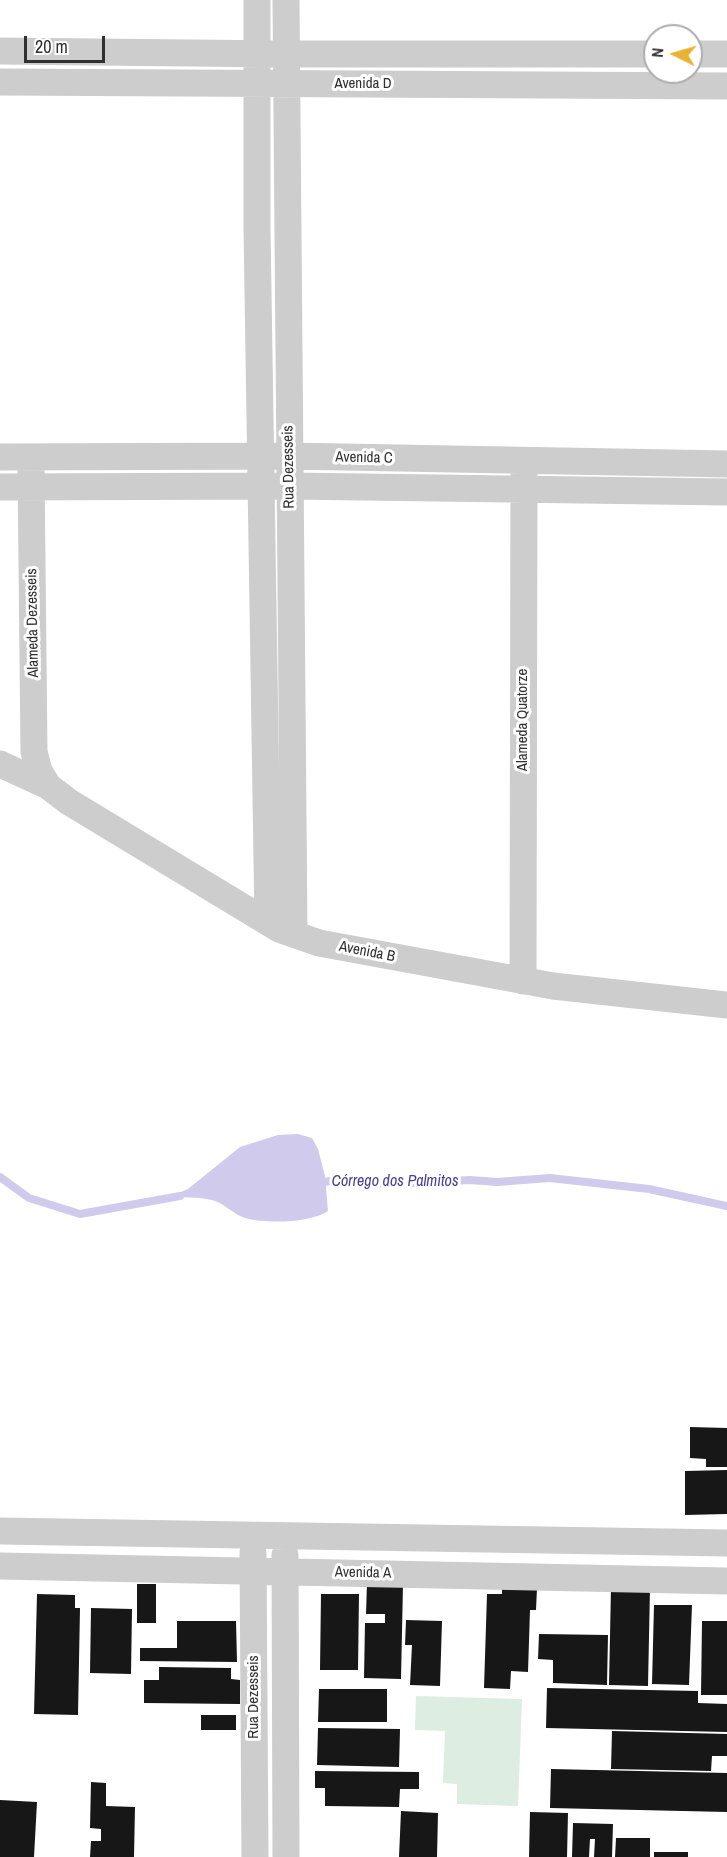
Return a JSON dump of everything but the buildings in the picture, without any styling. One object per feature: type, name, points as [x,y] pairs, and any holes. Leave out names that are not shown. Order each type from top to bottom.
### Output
[{"type":"street","name":"Rua Dezesseis","points":[[257,0],[261,487],[268,922]]},
{"type":"street","name":"Rua Dezesseis","points":[[286,0],[294,934]]},
{"type":"street","name":"Avenida D","points":[[0,51],[257,54],[643,54]]},
{"type":"street","points":[[703,54],[727,54]]},
{"type":"street","name":"Avenida D","points":[[0,82],[727,86]]},
{"type":"street","name":"Avenida C","points":[[0,457],[289,456],[727,464]]},
{"type":"street","name":"Alameda Dezesseis","points":[[31,458],[34,752],[39,771],[48,786]]},
{"type":"street","name":"Alameda Quatorze","points":[[523,981],[524,460]]},
{"type":"street","name":"Avenida C","points":[[0,487],[290,486],[727,492]]},
{"type":"street","name":"Avenida B","points":[[0,764],[48,786],[69,802],[268,922],[319,943],[553,986],[727,1005]]},
{"type":"street","points":[[0,1531],[727,1543]]},
{"type":"street","name":"Rua Dezesseis","points":[[253,1536],[255,1857]]},
{"type":"street","name":"Rua Dezesseis","points":[[285,1536],[286,1857]]},
{"type":"street","name":"Avenida A","points":[[0,1566],[727,1581]]},
{"type":"shaded area","points":[[298,1134],[312,1138],[318,1149],[325,1176],[328,1211],[320,1215],[276,1222],[254,1220],[245,1218],[212,1200],[169,1197],[188,1189],[240,1147],[278,1135]]},
{"type":"shaded area","points":[[416,1696],[522,1699],[518,1806],[457,1804],[457,1784],[443,1783],[445,1731],[415,1730]]},
{"type":"waterway","name":"Córrego dos Palmitos","points":[[0,1177],[29,1198],[80,1214],[180,1196]]},
{"type":"waterway","name":"Córrego dos Palmitos","points":[[315,1183],[332,1181],[395,1184],[470,1180],[497,1182],[550,1178],[649,1189],[727,1206]]}]
